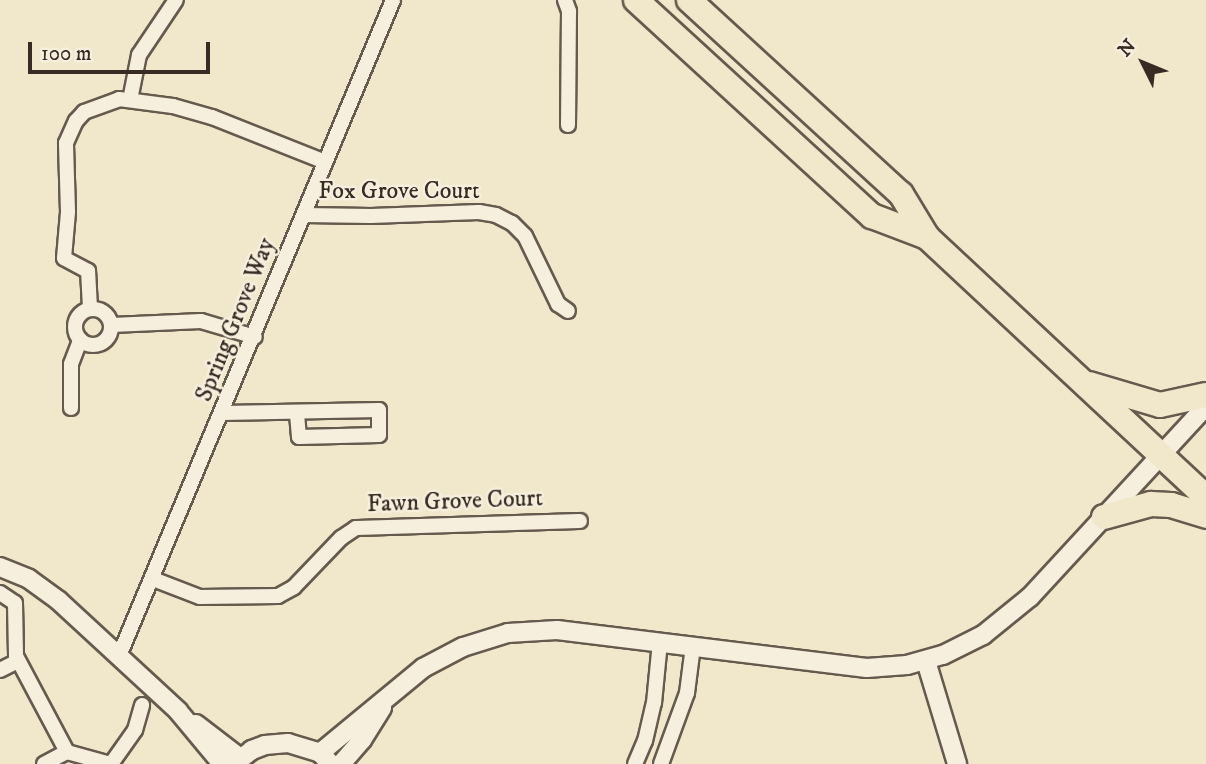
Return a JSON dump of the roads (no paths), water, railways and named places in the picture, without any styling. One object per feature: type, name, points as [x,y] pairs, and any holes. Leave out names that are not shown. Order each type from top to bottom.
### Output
[{"type":"highway","points":[[636,0],[872,216],[927,237]]},
{"type":"highway","points":[[689,0],[901,194],[927,237],[1206,497]]},
{"type":"highway","points":[[1084,383],[1160,405],[1206,395]]},
{"type":"highway","points":[[1104,517],[1151,504],[1171,505],[1206,516]]},
{"type":"street","points":[[130,100],[139,55],[176,0]]},
{"type":"street","name":"Spring Grove Way","points":[[119,656],[255,337],[393,0]]},
{"type":"street","points":[[565,0],[569,11],[568,125]]},
{"type":"street","points":[[90,308],[88,271],[64,258],[68,212],[66,143],[84,112],[108,101],[130,100],[212,117],[325,162]]},
{"type":"street","name":"Fox Grove Court","points":[[304,215],[372,216],[479,212],[496,215],[512,223],[525,236],[558,304],[568,311]]},
{"type":"street","points":[[71,408],[71,364],[80,340],[75,322],[79,315],[90,308],[103,310],[112,325],[108,337],[102,343],[92,345],[80,340]]},
{"type":"street","points":[[112,325],[201,321],[255,337]]},
{"type":"street","points":[[0,567],[44,588],[178,711],[237,761],[251,750],[276,743],[297,744],[325,759],[389,697],[442,657],[485,638],[508,633],[556,630],[867,668],[926,661],[959,649],[1005,620],[1206,406]]},
{"type":"street","points":[[223,413],[379,410],[379,435],[299,437],[297,412]]},
{"type":"street","name":"Fawn Grove Court","points":[[153,579],[200,597],[278,596],[294,587],[341,538],[356,528],[580,521]]},
{"type":"street","points":[[0,593],[12,599],[17,609],[15,646],[18,661],[67,752]]},
{"type":"street","points":[[635,764],[645,741],[654,703],[660,642]]},
{"type":"street","points":[[661,764],[687,693],[693,646]]},
{"type":"street","points":[[0,670],[18,661]]},
{"type":"street","points":[[926,661],[957,764]]},
{"type":"street","points":[[341,764],[362,740],[389,697]]},
{"type":"street","points":[[44,764],[67,752],[111,764],[135,730],[142,705]]},
{"type":"street","points":[[178,711],[222,764]]},
{"type":"street","points":[[645,741],[666,746]]}]
